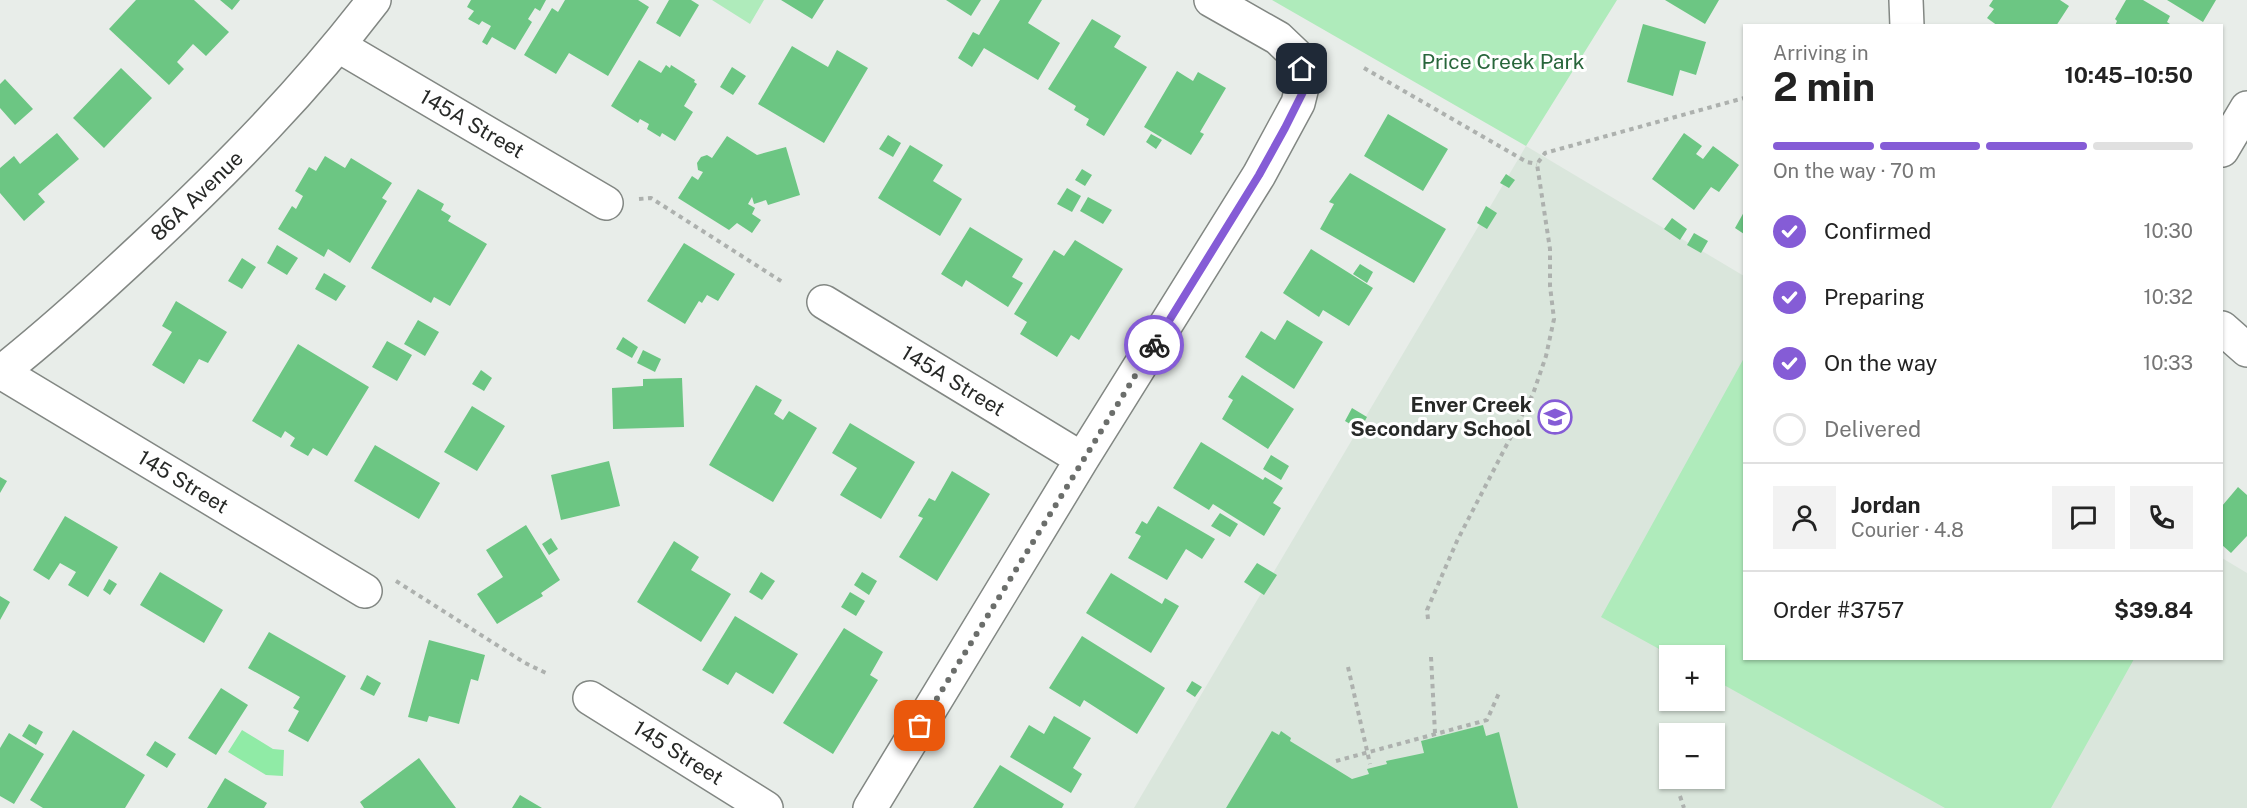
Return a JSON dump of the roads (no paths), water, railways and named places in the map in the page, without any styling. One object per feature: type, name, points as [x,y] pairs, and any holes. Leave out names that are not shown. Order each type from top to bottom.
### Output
[{"type":"street","name":"86A Avenue","points":[[1,373],[91,295],[224,171],[339,46],[374,0]]},
{"type":"street","points":[[870,808],[1082,459],[1195,280],[1280,137],[1304,90],[1299,58],[1278,38],[1211,0]]},
{"type":"street","points":[[1906,0],[1907,24]]},
{"type":"street","name":"145A Street","points":[[339,46],[606,203]]},
{"type":"street","points":[[2223,148],[2247,108]]},
{"type":"street","name":"145A Street","points":[[825,302],[1082,459]]},
{"type":"street","points":[[2223,329],[2247,350]]},
{"type":"street","name":"145 Street","points":[[1,373],[365,591]]},
{"type":"street","name":"145 Street","points":[[590,698],[766,808]]},
{"type":"place","name":"Enver Creek Secondary School","points":[[1555,417]]},
{"type":"park label","name":"Price Creek Park","points":[[1503,62]]}]
